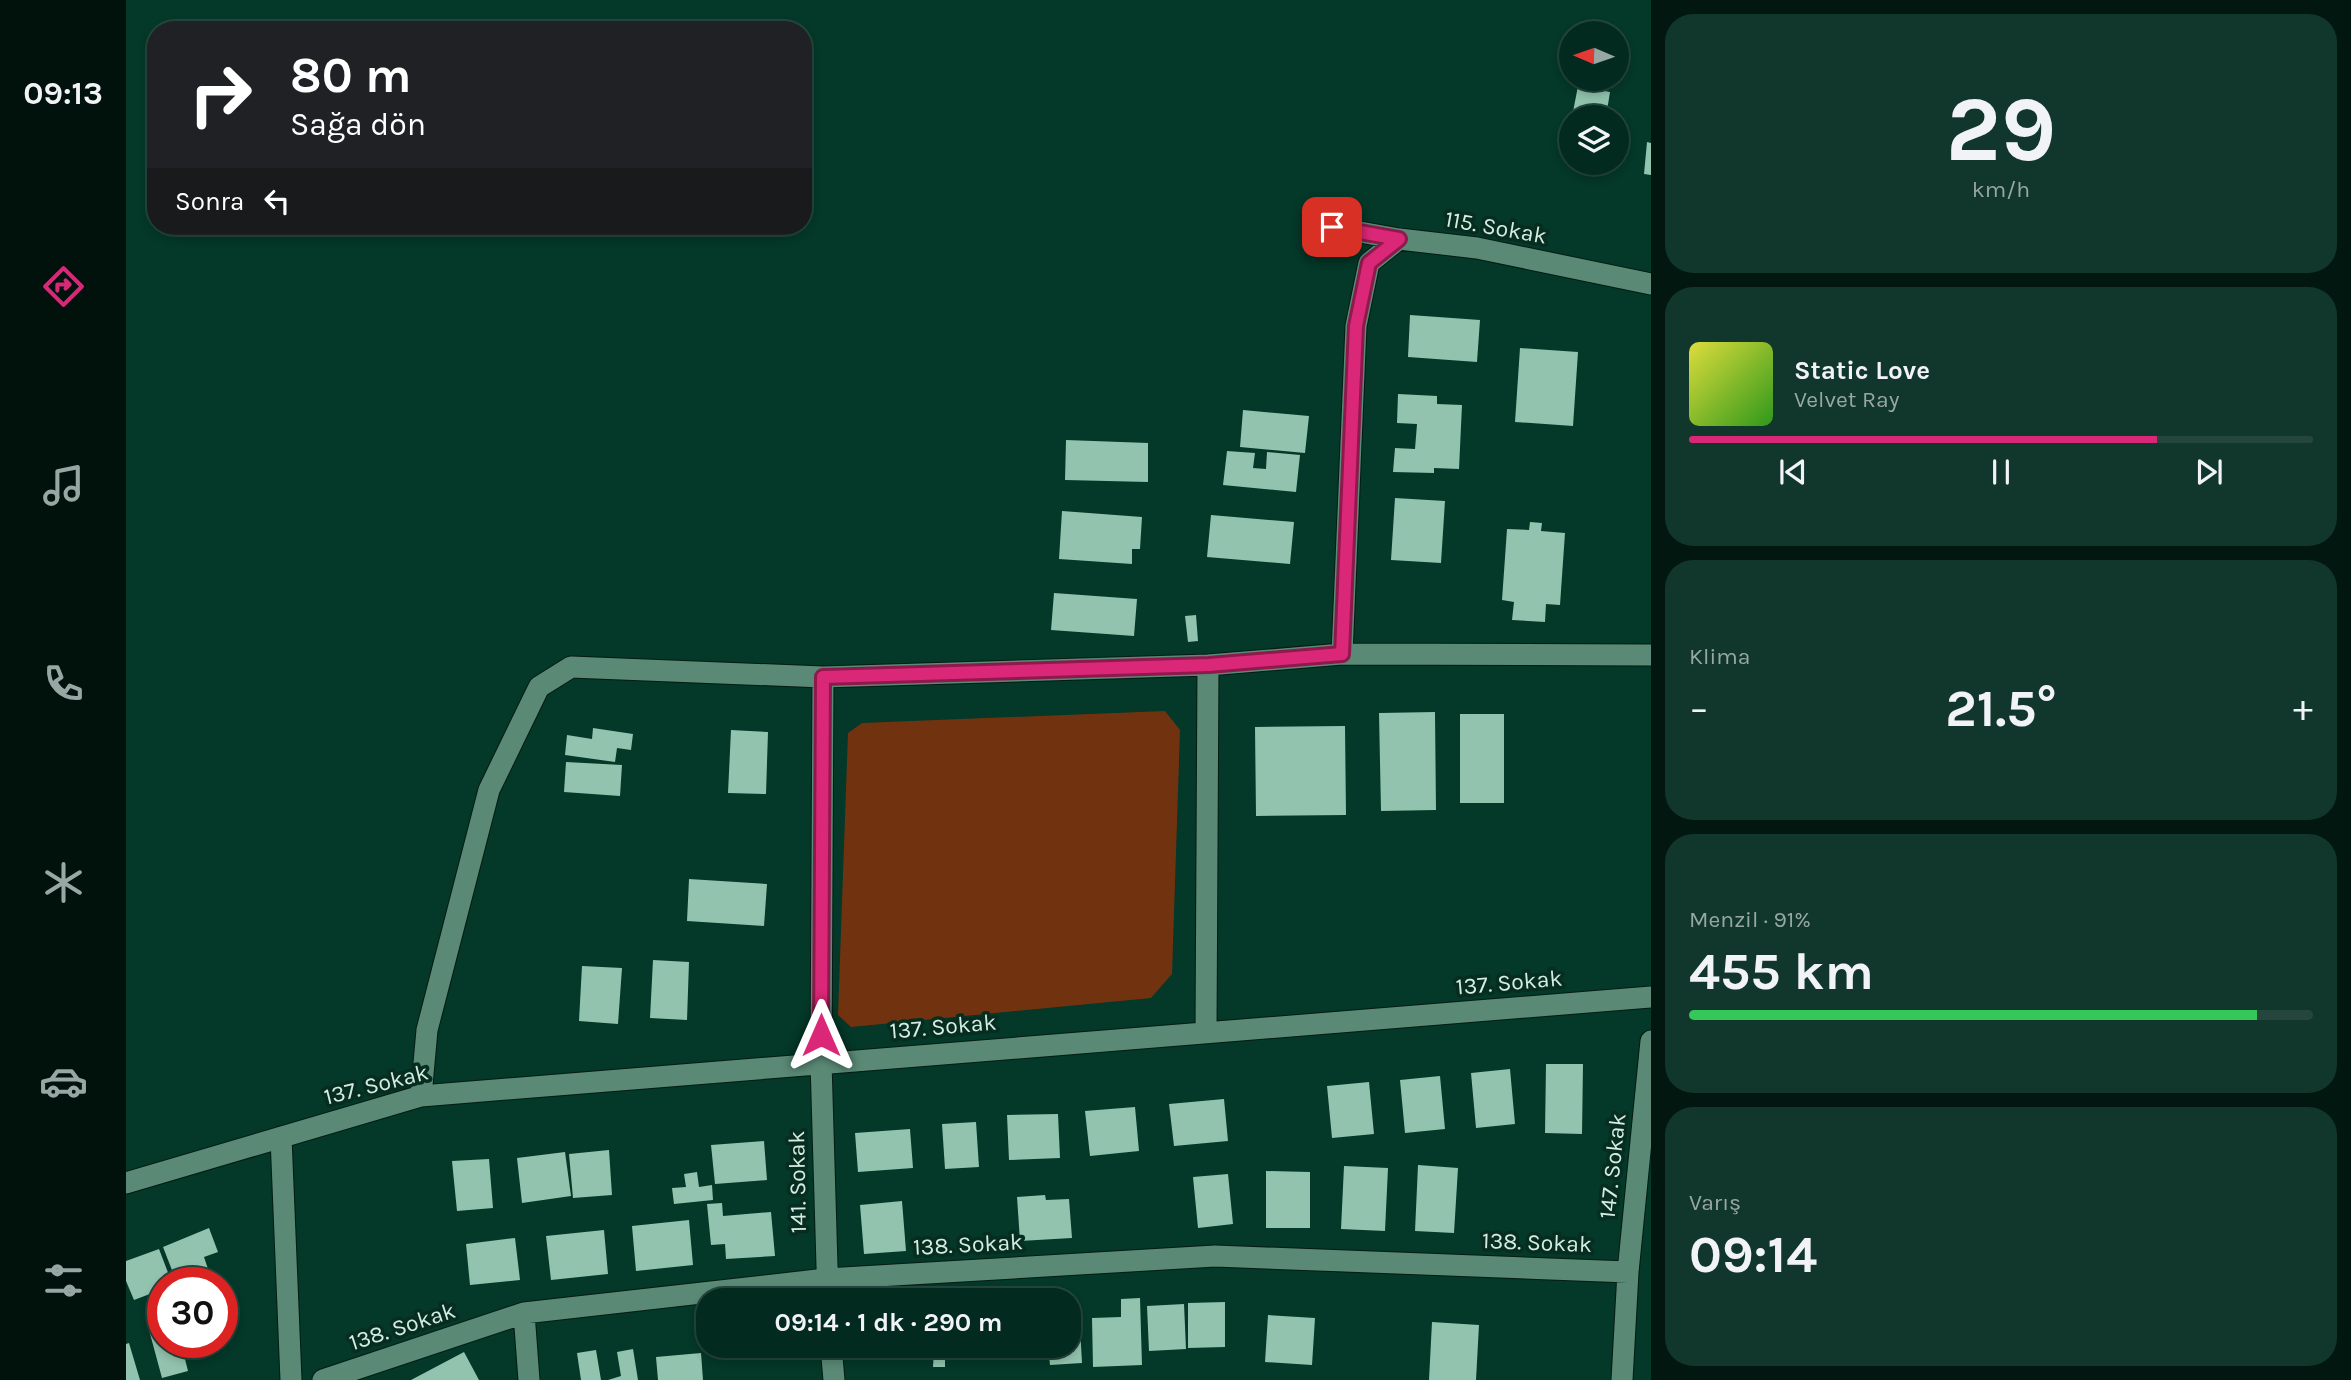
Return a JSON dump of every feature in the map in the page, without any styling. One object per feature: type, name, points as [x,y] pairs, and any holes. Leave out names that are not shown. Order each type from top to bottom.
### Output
[{"type":"street","name":"115. Sokak","points":[[1332,227],[1399,239],[1477,248],[1651,284]]},
{"type":"street","points":[[1342,654],[1356,326],[1369,263],[1399,239]]},
{"type":"street","points":[[421,1096],[427,1030],[489,790],[540,687],[571,667],[823,677],[1209,665],[1342,654],[1651,655]]},
{"type":"street","points":[[1206,1032],[1209,665]]},
{"type":"street","name":"141. Sokak","points":[[823,677],[821,1062],[827,1288]]},
{"type":"street","name":"137. Sokak","points":[[126,1183],[421,1096],[1651,997]]},
{"type":"street","name":"147. Sokak","points":[[1622,1380],[1628,1272],[1651,1041]]},
{"type":"street","points":[[281,1137],[291,1380]]},
{"type":"street","name":"138. Sokak","points":[[850,1288],[1215,1256],[1628,1272]]},
{"type":"street","name":"138. Sokak","points":[[323,1380],[524,1313],[696,1300]]},
{"type":"street","points":[[524,1313],[529,1380]]},
{"type":"street","points":[[832,1358],[834,1380]]},
{"type":"shaded area","points":[[1165,711],[1180,730],[1172,974],[1151,998],[851,1027],[838,1015],[848,733],[862,723]]},
{"type":"building","points":[[1577,91],[1610,92],[1608,105],[1574,105]]},
{"type":"building","points":[[1647,142],[1651,143],[1651,175],[1644,174]]},
{"type":"building","points":[[1410,315],[1480,320],[1477,362],[1408,357]]},
{"type":"building","points":[[1520,348],[1578,352],[1573,426],[1515,422]]},
{"type":"building","points":[[1398,394],[1437,396],[1437,404],[1462,405],[1459,469],[1434,468],[1434,473],[1393,472],[1395,448],[1415,449],[1417,424],[1397,423]]},
{"type":"building","points":[[1243,410],[1309,416],[1305,453],[1240,447]]},
{"type":"building","points":[[1066,440],[1148,443],[1148,482],[1065,480]]},
{"type":"building","points":[[1227,451],[1255,453],[1253,468],[1266,469],[1267,452],[1300,455],[1296,492],[1223,485]]},
{"type":"building","points":[[1395,498],[1445,501],[1441,563],[1391,560]]},
{"type":"building","points":[[1062,511],[1142,517],[1140,549],[1132,549],[1132,564],[1059,559]]},
{"type":"building","points":[[1211,515],[1294,522],[1290,564],[1207,557]]},
{"type":"building","points":[[1530,522],[1542,523],[1541,531],[1565,533],[1560,605],[1546,604],[1545,622],[1512,620],[1514,602],[1502,600],[1507,529],[1529,530]]},
{"type":"building","points":[[1054,593],[1137,599],[1134,636],[1051,630]]},
{"type":"building","points":[[1196,615],[1198,641],[1188,642],[1185,616]]},
{"type":"building","points":[[1435,712],[1436,810],[1381,811],[1379,713]]},
{"type":"building","points":[[1460,714],[1504,714],[1504,803],[1460,803]]},
{"type":"building","points":[[1345,726],[1346,815],[1256,816],[1255,727]]},
{"type":"building","points":[[593,728],[633,734],[631,750],[617,748],[615,762],[565,755],[567,735],[592,739]]},
{"type":"building","points":[[731,730],[768,732],[766,794],[728,793]]},
{"type":"building","points":[[566,762],[622,765],[620,796],[564,792]]},
{"type":"building","points":[[689,879],[767,884],[764,926],[687,921]]},
{"type":"building","points":[[653,960],[689,962],[687,1020],[650,1018]]},
{"type":"building","points":[[582,966],[622,968],[618,1024],[579,1021]]},
{"type":"building","points":[[1546,1064],[1583,1064],[1582,1134],[1545,1133]]},
{"type":"building","points":[[1510,1069],[1515,1124],[1476,1128],[1471,1073]]},
{"type":"building","points":[[1440,1076],[1445,1129],[1405,1133],[1400,1080]]},
{"type":"building","points":[[1369,1082],[1374,1134],[1332,1138],[1327,1086]]},
{"type":"building","points":[[1224,1099],[1228,1141],[1174,1146],[1169,1104]]},
{"type":"building","points":[[1135,1107],[1139,1151],[1090,1156],[1085,1111]]},
{"type":"building","points":[[1058,1114],[1060,1158],[1009,1160],[1007,1115]]},
{"type":"building","points":[[976,1122],[979,1167],[945,1169],[942,1124]]},
{"type":"building","points":[[910,1129],[913,1168],[858,1172],[855,1133]]},
{"type":"building","points":[[764,1141],[767,1180],[715,1184],[711,1145]]},
{"type":"building","points":[[609,1150],[612,1195],[573,1198],[569,1154]]},
{"type":"building","points":[[565,1152],[571,1196],[522,1203],[517,1158]]},
{"type":"building","points":[[489,1159],[493,1208],[457,1211],[452,1161]]},
{"type":"building","points":[[1418,1165],[1458,1168],[1454,1233],[1415,1231]]},
{"type":"building","points":[[1344,1166],[1388,1168],[1385,1231],[1341,1229]]},
{"type":"building","points":[[1266,1171],[1310,1172],[1310,1228],[1266,1228]]},
{"type":"building","points":[[697,1172],[699,1187],[712,1185],[713,1200],[674,1204],[672,1188],[686,1187],[684,1174]]},
{"type":"building","points":[[1228,1174],[1233,1224],[1198,1228],[1193,1177]]},
{"type":"building","points":[[1045,1195],[1046,1200],[1069,1199],[1072,1238],[1020,1241],[1017,1197]]},
{"type":"building","points":[[902,1201],[906,1251],[864,1254],[860,1205]]},
{"type":"building","points":[[722,1203],[723,1216],[771,1212],[775,1256],[726,1259],[725,1244],[711,1245],[707,1204]]},
{"type":"building","points":[[689,1220],[693,1265],[636,1271],[632,1226]]},
{"type":"building","points":[[209,1228],[218,1252],[204,1257],[207,1267],[171,1267],[163,1247]]},
{"type":"building","points":[[604,1230],[608,1274],[551,1280],[546,1236]]},
{"type":"building","points":[[515,1238],[520,1280],[470,1285],[466,1244]]},
{"type":"building","points":[[159,1249],[166,1267],[147,1267],[147,1295],[134,1300],[126,1281],[126,1261]]},
{"type":"building","points":[[1140,1298],[1142,1365],[1093,1367],[1092,1318],[1121,1317],[1121,1299]]},
{"type":"building","points":[[1225,1302],[1225,1347],[1188,1348],[1188,1303]]},
{"type":"building","points":[[1184,1304],[1186,1349],[1149,1351],[1147,1306]]},
{"type":"building","points":[[1268,1315],[1315,1318],[1312,1365],[1265,1362]]},
{"type":"building","points":[[1432,1322],[1479,1325],[1476,1380],[1429,1380]]},
{"type":"building","points":[[129,1343],[140,1380],[126,1380],[126,1344]]},
{"type":"building","points":[[1081,1344],[1082,1363],[1050,1365],[1049,1358],[1081,1358]]},
{"type":"building","points":[[633,1349],[638,1380],[608,1380],[621,1376],[617,1352]]},
{"type":"building","points":[[596,1350],[601,1380],[581,1380],[577,1353]]},
{"type":"building","points":[[464,1352],[479,1380],[411,1380]]},
{"type":"building","points":[[696,1353],[696,1358],[701,1358],[703,1380],[658,1380],[656,1357]]},
{"type":"building","points":[[157,1358],[185,1358],[188,1371],[162,1378]]},
{"type":"building","points":[[934,1358],[1017,1358],[945,1359],[945,1367],[933,1367]]},
{"type":"route","points":[[821,1035],[823,677],[1209,665],[1342,654],[1356,326],[1369,263],[1399,239],[1332,227]]}]
